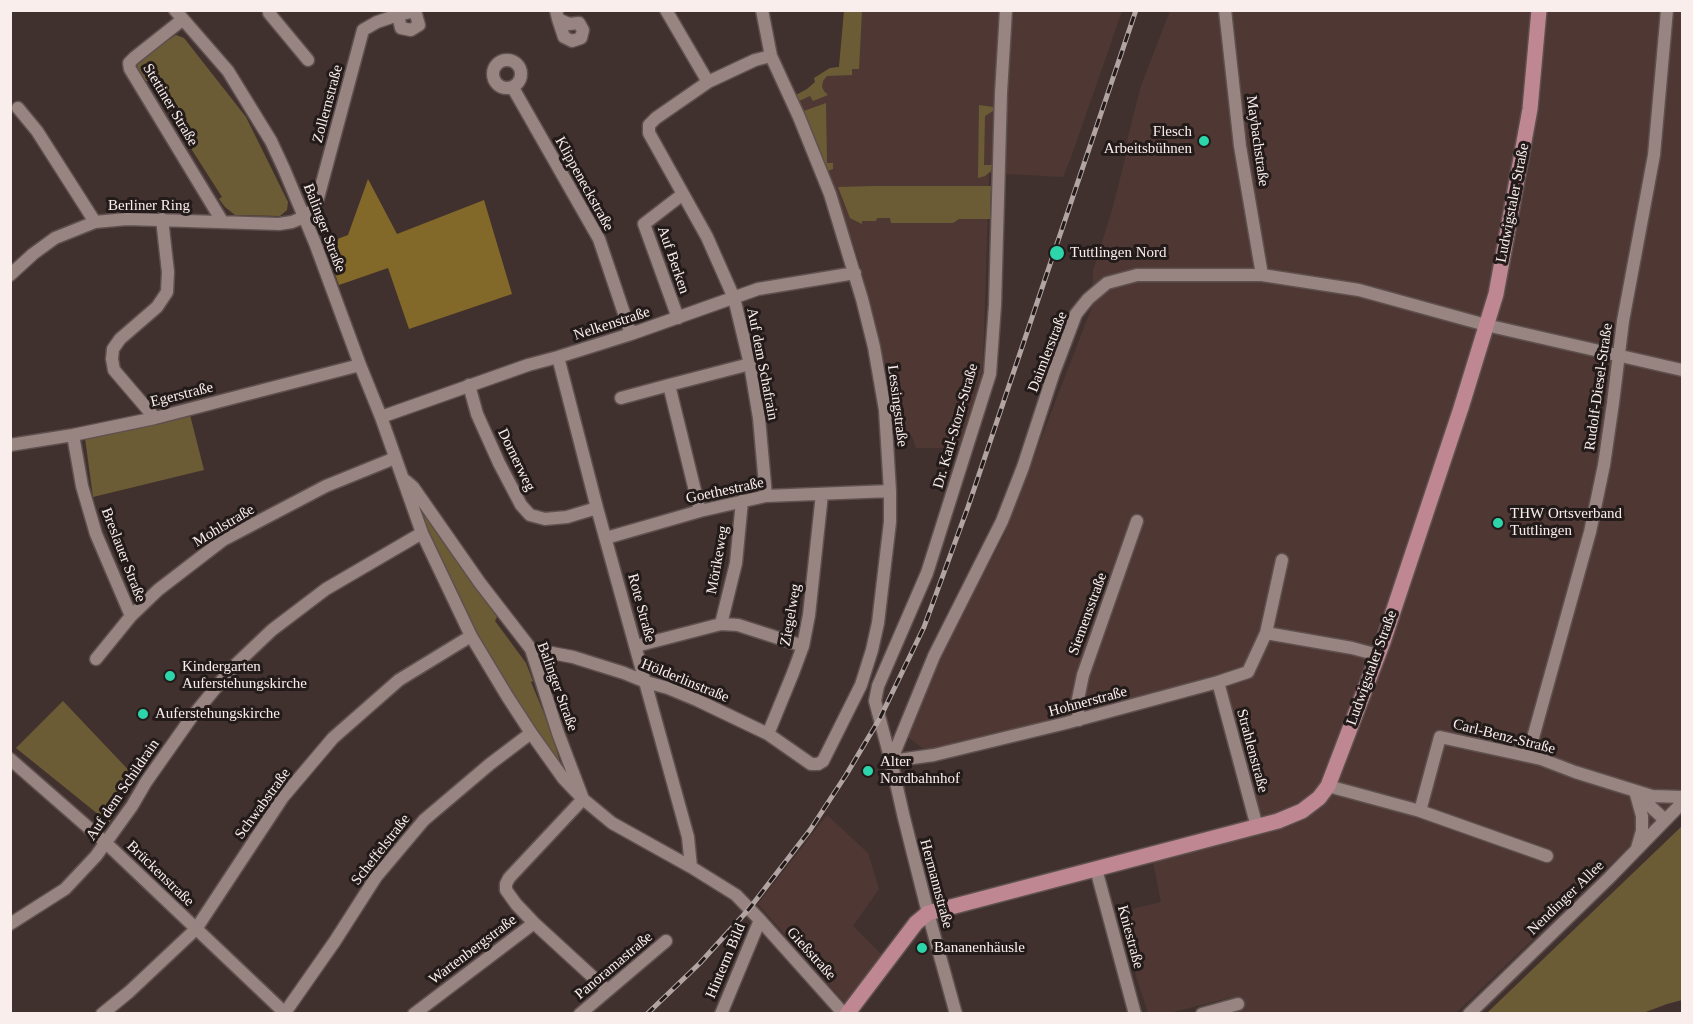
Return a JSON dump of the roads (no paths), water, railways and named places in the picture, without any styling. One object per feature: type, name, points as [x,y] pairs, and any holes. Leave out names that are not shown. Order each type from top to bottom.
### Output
[{"type":"main road","name":"Ludwigstaler Straße","points":[[928,913],[1278,821],[1302,811],[1319,798],[1328,786],[1378,655],[1461,408],[1496,294],[1530,109],[1539,10]]},
{"type":"main road","points":[[845,1014],[916,923],[928,913]]},
{"type":"street","points":[[269,10],[269,13],[308,60]]},
{"type":"street","points":[[666,10],[708,82],[755,60],[771,56]]},
{"type":"street","name":"Lessingstraße","points":[[762,10],[771,56],[830,194],[855,273],[874,347],[885,410],[890,491],[889,531],[873,650],[847,716],[823,761],[819,764]]},
{"type":"street","name":"Dr. Karl-Storz-Straße","points":[[891,761],[875,701],[878,686],[927,573],[990,374],[1006,10]]},
{"type":"street","name":"Maybachstraße","points":[[1225,10],[1240,146],[1263,275]]},
{"type":"street","name":"Rudolf-Diesel-Straße","points":[[1541,759],[1531,744],[1590,532],[1604,465],[1623,321],[1654,156],[1667,10]]},
{"type":"street","name":"Balinger Straße","points":[[179,15],[228,71],[265,131],[284,169],[381,417],[422,533],[471,636],[507,696],[563,778],[583,799],[612,823],[736,895],[758,918]]},
{"type":"street","name":"Stettiner Straße","points":[[179,15],[129,63],[130,69],[222,221]]},
{"type":"street","name":"Zollernstraße","points":[[304,217],[314,209],[318,198],[363,30],[377,22],[398,15]]},
{"type":"street","name":"Auf dem Schafrain","points":[[708,82],[656,118],[648,125],[649,133],[707,237],[734,298],[750,364],[759,418],[766,496]]},
{"type":"street","name":"Klippeneckstraße","points":[[513,88],[599,239],[631,334]]},
{"type":"street","points":[[18,108],[37,131],[95,222]]},
{"type":"street","name":"Auf Berken","points":[[678,318],[644,224],[683,194]]},
{"type":"street","name":"Berliner Ring","points":[[10,275],[55,238],[95,222],[162,219],[279,224],[304,217]]},
{"type":"street","points":[[155,418],[114,370],[112,359],[113,349],[120,339],[157,307],[167,292],[168,272],[162,219]]},
{"type":"street","name":"Nelkenstraße","points":[[381,417],[469,385],[631,334],[758,289],[855,273]]},
{"type":"street","name":"Daimlerstraße","points":[[891,761],[934,656],[1002,521],[1076,314],[1088,299],[1107,283],[1137,274],[1263,275],[1359,290],[1486,325],[1683,370]]},
{"type":"street","name":"Rote Straße","points":[[558,357],[597,508],[688,837],[691,867]]},
{"type":"street","points":[[621,398],[750,364]]},
{"type":"street","name":"Egerstraße","points":[[10,445],[155,418],[360,365]]},
{"type":"street","name":"Dornerweg","points":[[469,385],[477,414],[499,463],[521,504],[530,515],[545,519],[567,517],[597,508]]},
{"type":"street","points":[[669,385],[700,511]]},
{"type":"street","name":"Breslauer Straße","points":[[73,435],[82,486],[96,534],[131,616]]},
{"type":"street","name":"Mohlstraße","points":[[96,659],[131,616],[158,590],[223,540],[326,486],[395,458]]},
{"type":"street","name":"Balinger Straße","points":[[402,479],[413,488],[480,583],[531,649],[558,733],[583,799]]},
{"type":"street","name":"Goethestraße","points":[[606,538],[700,511],[766,496],[890,491]]},
{"type":"street","name":"Ziegelweg","points":[[768,734],[803,646],[809,615],[822,494]]},
{"type":"street","name":"Mörikeweg","points":[[721,624],[736,563],[742,501]]},
{"type":"street","name":"Siemensstraße","points":[[1079,720],[1077,704],[1083,675],[1137,521]]},
{"type":"street","name":"Auf dem Schildrain","points":[[10,924],[65,889],[106,843],[191,718],[232,668],[272,630],[326,590],[422,533]]},
{"type":"street","name":"Hohnerstraße","points":[[891,761],[934,755],[1079,720],[1248,672],[1266,633],[1282,560]]},
{"type":"street","points":[[636,646],[721,624],[738,625],[803,646]]},
{"type":"street","points":[[1266,633],[1352,648],[1378,655]]},
{"type":"street","name":"Schwabstraße","points":[[102,1014],[196,929],[283,797],[333,738],[399,680],[471,636]]},
{"type":"street","name":"Hölderlinstraße","points":[[531,649],[600,664],[646,682],[669,688],[768,734],[811,764],[819,764]]},
{"type":"street","name":"Strahlenstraße","points":[[1218,682],[1257,827]]},
{"type":"street","name":"Scheffelstraße","points":[[285,1013],[376,877],[424,820],[490,764],[531,733]]},
{"type":"street","name":"Carl-Benz-Straße","points":[[1420,811],[1440,737],[1541,759],[1652,796],[1683,797]]},
{"type":"street","name":"Brückenstraße","points":[[10,759],[106,843],[285,1013]]},
{"type":"street","name":"Hermannstraße","points":[[891,761],[928,913],[956,1014]]},
{"type":"street","points":[[1328,786],[1420,811],[1547,856]]},
{"type":"street","points":[[1635,791],[1642,816],[1642,831],[1637,848]]},
{"type":"street","name":"Carl-Benz-Straße","points":[[1635,791],[1665,820]]},
{"type":"street","points":[[1652,796],[1663,805],[1665,820]]},
{"type":"street","name":"Wartenbergstraße","points":[[414,1014],[534,923],[516,904],[506,890],[506,885],[509,878],[583,799]]},
{"type":"street","name":"Nendinger Allee","points":[[1469,1014],[1610,878],[1683,803]]},
{"type":"street","name":"Kniestraße","points":[[1096,869],[1135,1014]]},
{"type":"street","name":"Hinterm Bild","points":[[721,1014],[758,918]]},
{"type":"street","name":"Gießstraße","points":[[758,918],[845,1014]]},
{"type":"street","points":[[534,923],[607,990]]},
{"type":"street","name":"Panoramastraße","points":[[580,1014],[666,941]]},
{"type":"street","points":[[1202,1014],[1238,1004]]},
{"type":"railway","points":[[647,1014],[700,963],[749,909],[810,830],[880,718],[924,627],[968,507],[1136,10]]},
{"type":"place","name":"Flesch Arbeitsbühnen","points":[[1204,141]]},
{"type":"place","name":"Tuttlingen Nord","points":[[1057,253]]},
{"type":"place","name":"THW Ortsverband Tuttlingen","points":[[1498,523]]},
{"type":"place","name":"Kindergarten Auferstehungskirche","points":[[170,676]]},
{"type":"place","name":"Auferstehungskirche","points":[[143,714]]},
{"type":"place","name":"Alter Nordbahnhof","points":[[868,771]]},
{"type":"place","name":"Bananenhäusle","points":[[922,948]]}]
